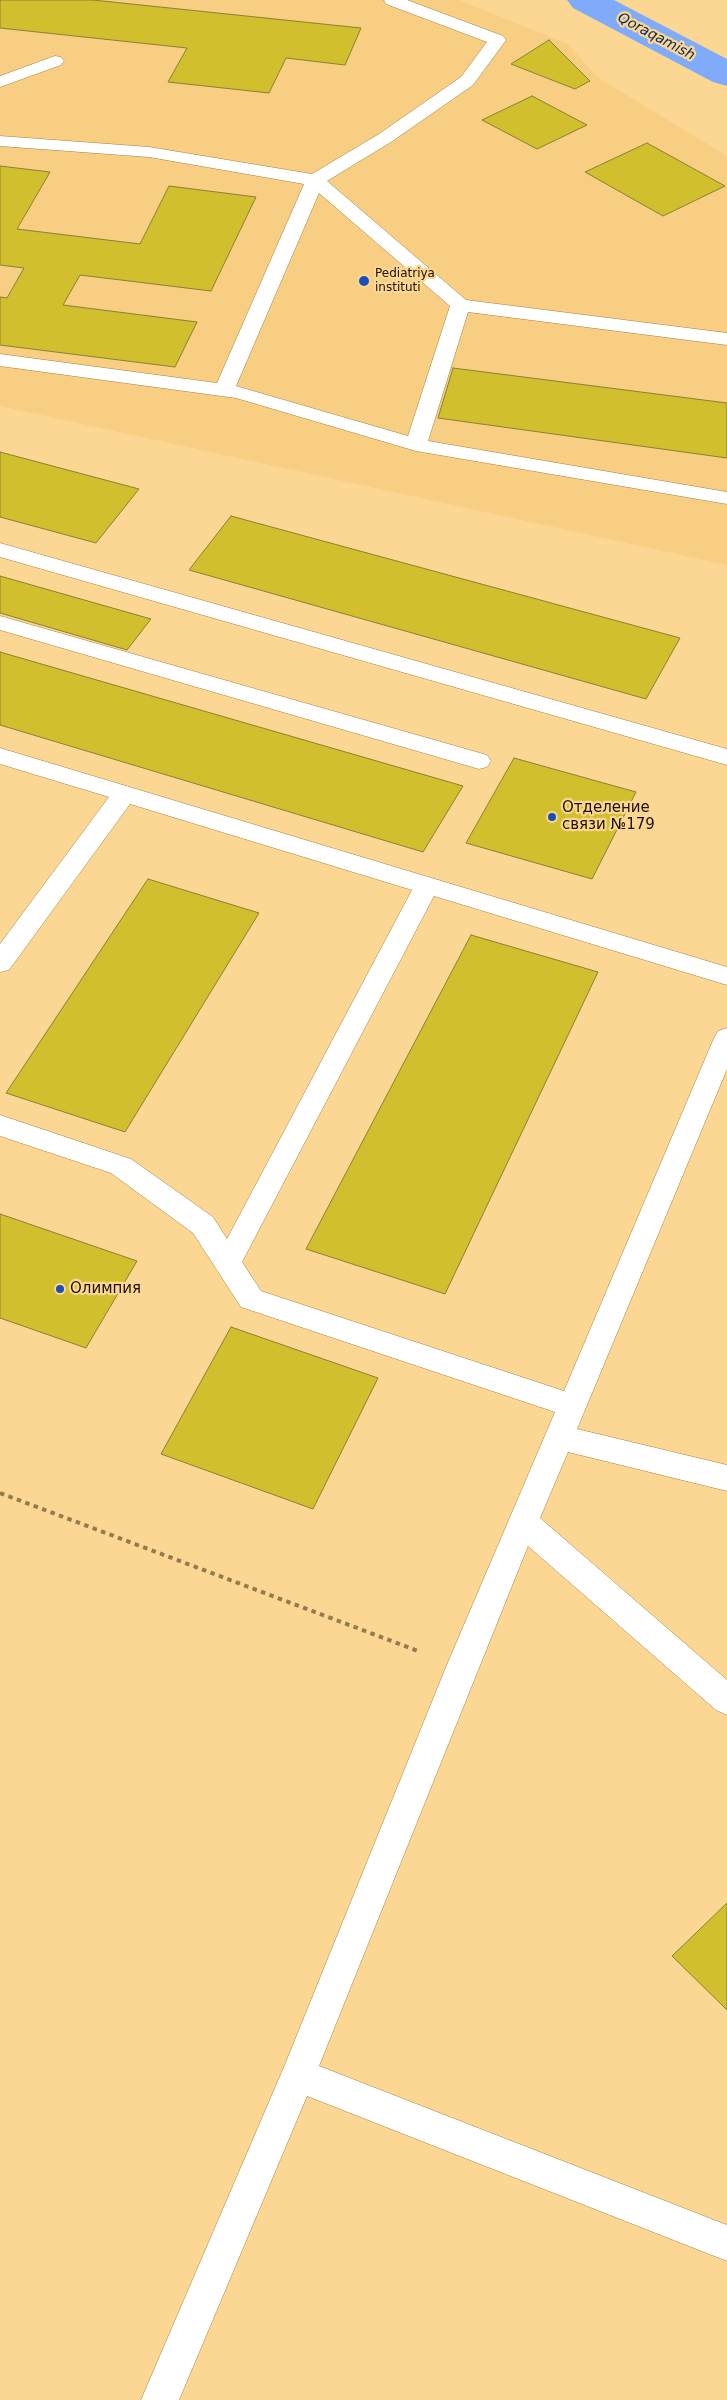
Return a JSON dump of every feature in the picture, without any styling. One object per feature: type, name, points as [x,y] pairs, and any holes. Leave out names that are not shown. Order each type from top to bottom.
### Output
[{"type":"street","points":[[224,391],[315,180],[385,138],[467,81],[497,40],[392,0]]},
{"type":"street","points":[[0,82],[55,61]]},
{"type":"street","points":[[0,142],[149,152],[315,180],[460,305],[727,339]]},
{"type":"street","points":[[416,445],[460,305]]},
{"type":"street","points":[[0,360],[238,392],[416,445],[727,498]]},
{"type":"street","points":[[0,550],[727,757]]},
{"type":"street","points":[[0,623],[479,762]]},
{"type":"street","points":[[0,756],[727,976]]},
{"type":"street","points":[[0,963],[124,794]]},
{"type":"street","points":[[228,1263],[427,885]]},
{"type":"street","points":[[160,2400],[298,2075],[462,1667],[727,1038]]},
{"type":"street","points":[[0,1125],[121,1166],[203,1225],[251,1299],[572,1406]]},
{"type":"street","points":[[559,1437],[727,1478]]},
{"type":"street","points":[[523,1522],[727,1700]]},
{"type":"street","points":[[298,2075],[727,2243]]},
{"type":"path","points":[[0,1493],[462,1667]]},
{"type":"shaded area","name":"Pediatriya instituti","points":[[0,0],[459,0],[568,44],[597,77],[727,156],[727,565],[0,406]]},
{"type":"building","points":[[0,0],[93,0],[361,28],[345,65],[286,58],[269,93],[168,82],[187,48],[0,28]]},
{"type":"building","points":[[549,40],[590,81],[575,89],[511,64]]},
{"type":"building","points":[[532,96],[587,125],[537,149],[482,120]]},
{"type":"building","points":[[647,143],[725,186],[663,216],[585,172]]},
{"type":"building","points":[[0,166],[50,172],[17,229],[140,244],[169,186],[256,197],[211,291],[80,275],[63,305],[197,322],[175,367],[0,345],[0,297],[7,298],[24,268],[0,265]]},
{"type":"building","points":[[453,368],[727,403],[727,458],[438,418]]},
{"type":"building","points":[[0,452],[139,489],[96,543],[0,517]]},
{"type":"building","points":[[231,516],[680,638],[646,699],[189,570]]},
{"type":"building","points":[[0,576],[151,619],[127,650],[0,613]]},
{"type":"building","points":[[0,652],[463,786],[423,852],[0,725]]},
{"type":"building","points":[[514,758],[636,792],[592,879],[466,843]]},
{"type":"building","points":[[148,879],[259,913],[125,1132],[6,1093]]},
{"type":"building","points":[[471,935],[598,972],[445,1294],[306,1249]]},
{"type":"building","name":"Олимпия","points":[[0,1214],[137,1261],[86,1348],[0,1318]]},
{"type":"building","points":[[231,1327],[378,1378],[313,1509],[161,1454]]},
{"type":"building","points":[[727,1903],[727,2010],[672,1956]]},
{"type":"waterway","name":"Qoraqamish","points":[[586,0],[727,74]]},
{"type":"place","name":"Pediatriya instituti","points":[[364,281]]},
{"type":"place","name":"Отделение связи №179","points":[[552,817]]},
{"type":"place","name":"Олимпия","points":[[60,1289]]}]
